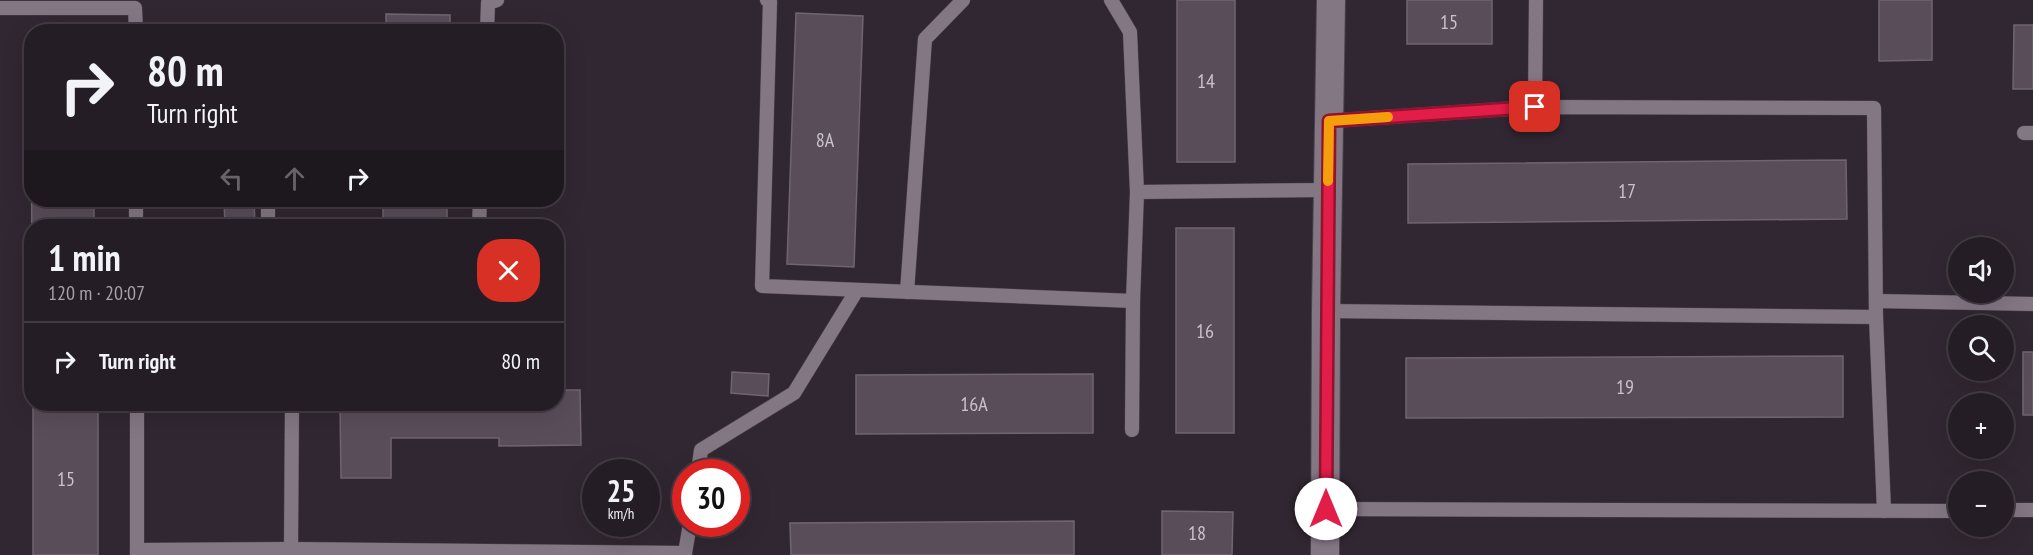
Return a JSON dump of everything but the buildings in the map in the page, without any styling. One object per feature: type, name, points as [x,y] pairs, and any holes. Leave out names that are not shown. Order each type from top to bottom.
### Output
[{"type":"street","points":[[1325,555],[1331,0]]},
{"type":"lane","points":[[487,24],[488,3],[497,0]]},
{"type":"lane","points":[[767,0],[770,2],[762,286],[1133,302]]},
{"type":"lane","points":[[907,292],[925,39],[963,0]]},
{"type":"lane","points":[[1111,0],[1130,32],[1137,192],[1132,430]]},
{"type":"lane","points":[[1535,107],[1536,0]]},
{"type":"lane","points":[[0,8],[135,8],[136,24]]},
{"type":"lane","points":[[1329,121],[1535,107],[1874,108],[1876,317],[1884,511]]},
{"type":"lane","points":[[1137,192],[1328,190]]},
{"type":"lane","points":[[700,459],[701,450],[794,393],[857,290]]},
{"type":"lane","points":[[1876,301],[2033,304]]},
{"type":"lane","points":[[1326,311],[1876,317]]},
{"type":"lane","points":[[137,411],[137,552],[291,549],[686,554],[688,537]]},
{"type":"lane","points":[[291,549],[292,411]]},
{"type":"lane","points":[[1326,509],[1948,511]]},
{"type":"lane","points":[[2014,510],[2033,510]]},
{"type":"slow traffic","points":[[1328,181],[1329,121],[1388,117]]},
{"type":"route","points":[[1326,509],[1329,121],[1535,107]]}]
